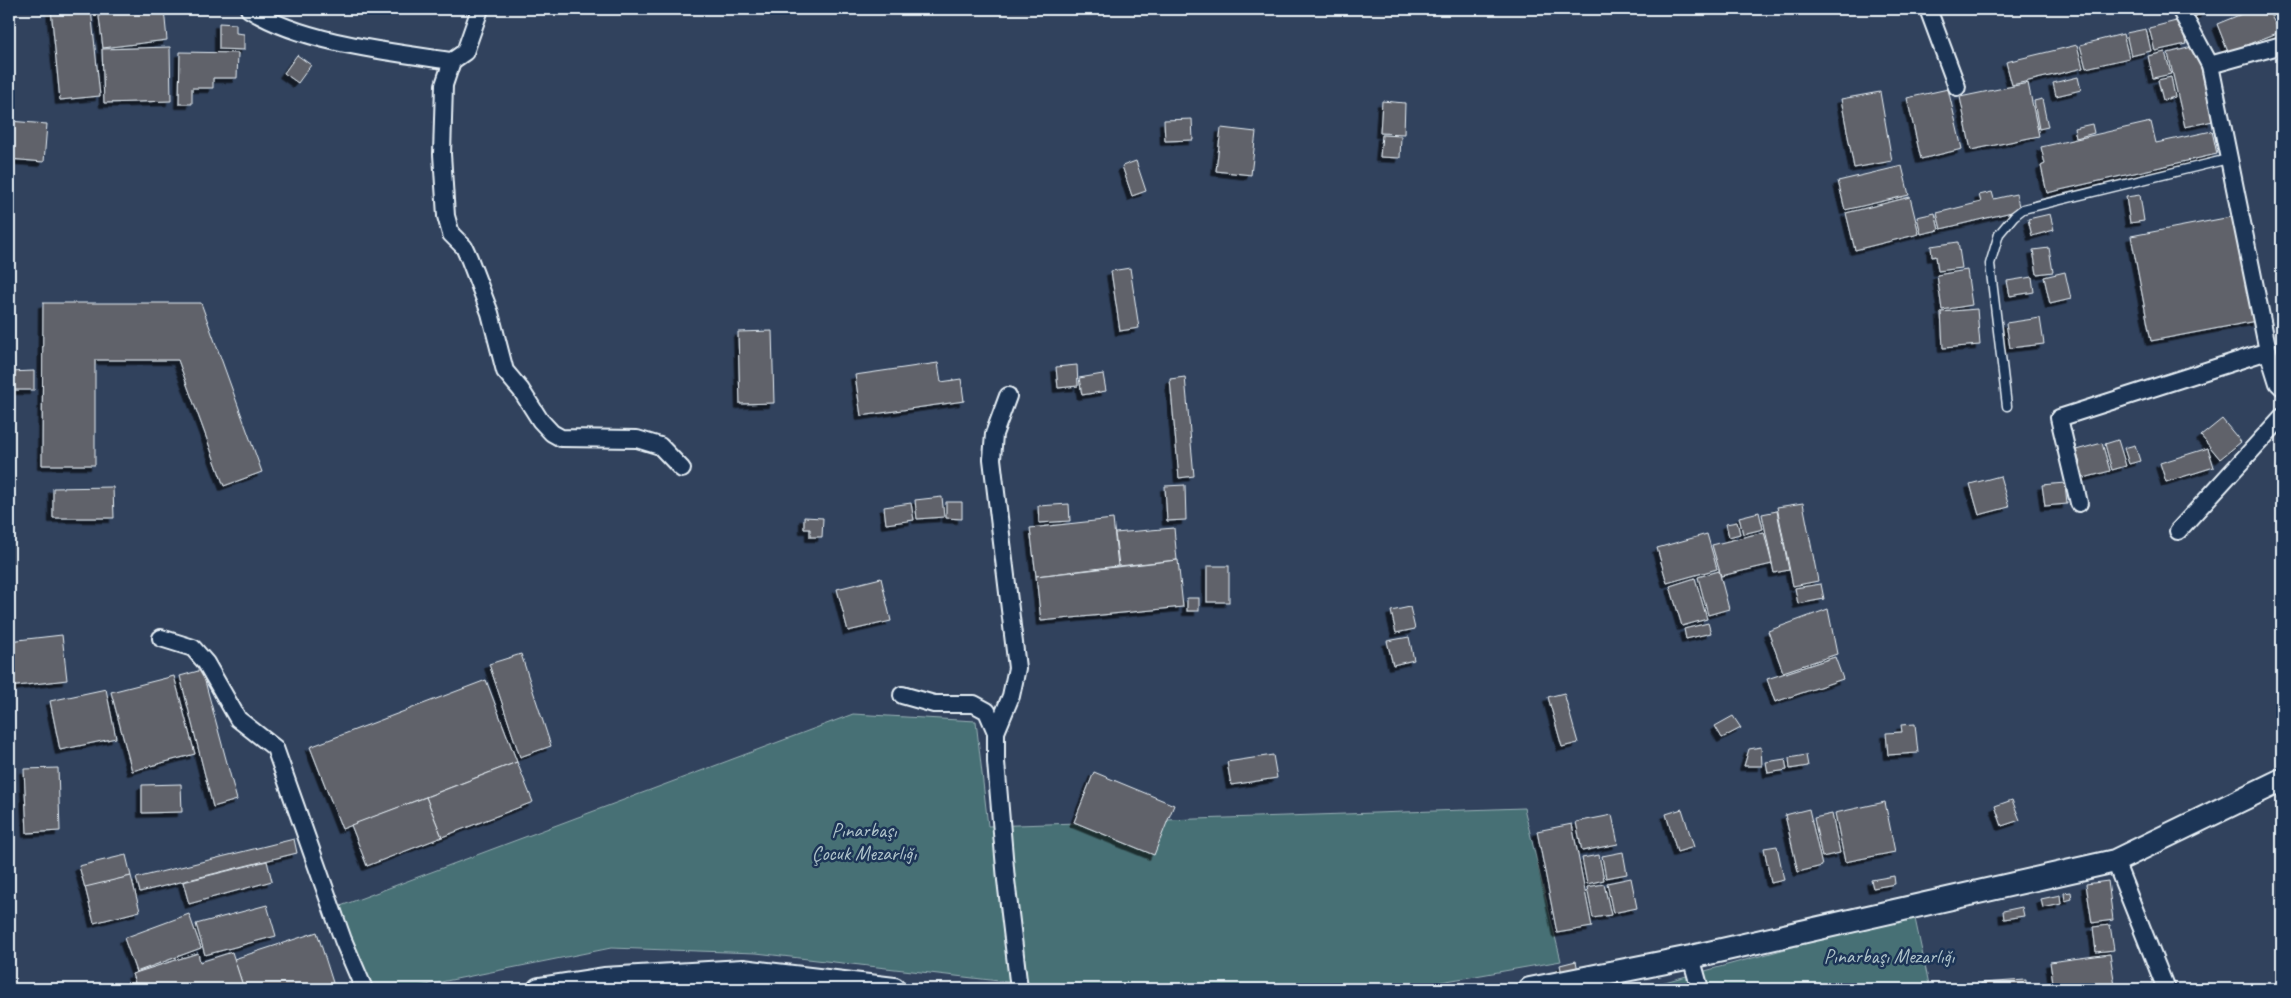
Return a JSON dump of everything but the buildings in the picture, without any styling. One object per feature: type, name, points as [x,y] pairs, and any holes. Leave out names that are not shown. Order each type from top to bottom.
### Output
[{"type":"main road","points":[[1530,989],[1691,957],[2115,861],[2282,780]]},
{"type":"main road","points":[[539,989],[604,980],[743,971],[894,989]]},
{"type":"street","points":[[249,9],[263,18],[290,29],[332,40],[452,61]]},
{"type":"street","points":[[480,9],[465,52],[452,61],[444,85],[442,154],[446,216],[451,234],[464,247],[469,258],[490,313],[505,371],[521,390],[540,420],[552,433],[561,438],[637,439],[660,446],[682,469]]},
{"type":"street","points":[[1928,9],[1957,87]]},
{"type":"street","points":[[2180,9],[2210,64],[2268,351],[2278,383],[2282,387]]},
{"type":"street","points":[[2210,64],[2282,45]]},
{"type":"street","points":[[2079,503],[2059,418],[2268,351]]},
{"type":"street","points":[[1008,396],[994,434],[992,459],[1017,668],[1011,696],[996,732],[996,762],[1019,989]]},
{"type":"street","points":[[2178,531],[2282,417]]},
{"type":"street","points":[[162,638],[193,648],[206,663],[238,719],[276,748],[343,940],[364,989]]},
{"type":"street","points":[[902,695],[934,704],[974,704],[987,711],[996,732]]},
{"type":"street","points":[[2115,861],[2166,989]]},
{"type":"street","points":[[1691,957],[1700,989]]},
{"type":"lane","points":[[2007,406],[1990,275],[1994,244],[2006,224],[2023,210],[2228,159]]},
{"type":"green space","name":"Pınarbaşı Çocuk Mezarlığı","points":[[853,714],[976,721],[988,826],[1524,808],[1561,961],[1424,985],[1360,989],[1089,989],[1051,987],[756,953],[611,948],[406,989],[367,989],[338,907]]},
{"type":"green space","name":"Pınarbaşı Mezarlığı","points":[[1914,914],[1930,989],[1639,989]]}]
